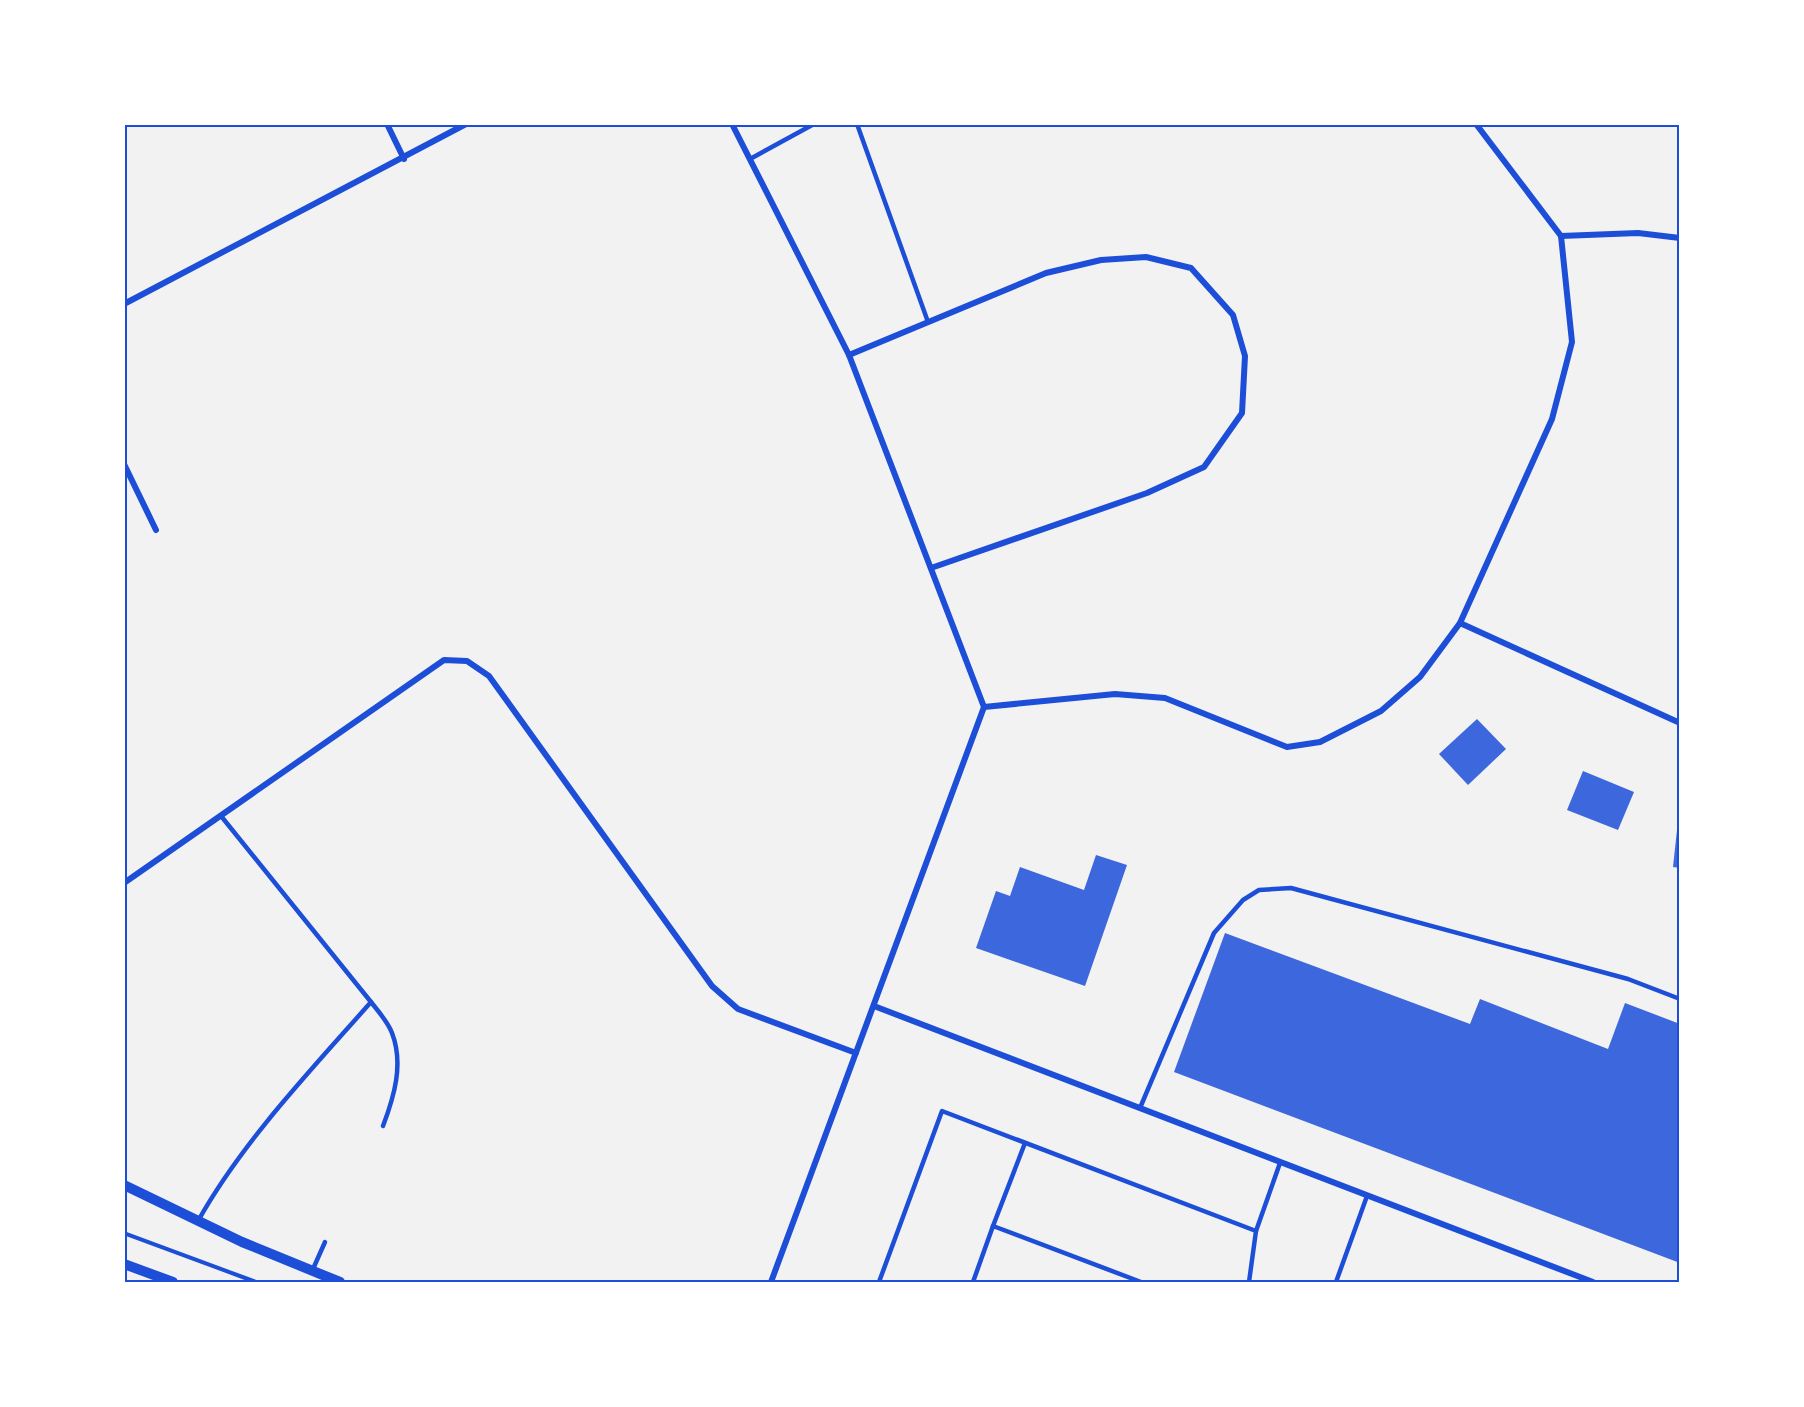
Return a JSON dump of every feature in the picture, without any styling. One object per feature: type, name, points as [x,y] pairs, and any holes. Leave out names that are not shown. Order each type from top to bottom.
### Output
[{"type":"street","points":[[387,124],[404,159]]},
{"type":"street","points":[[124,304],[404,159],[466,124]]},
{"type":"street","points":[[732,124],[849,355],[984,707],[771,1282]]},
{"type":"street","points":[[984,707],[1115,694],[1165,698],[1287,747],[1320,742],[1381,711],[1420,677],[1460,623],[1552,419],[1572,342],[1561,236],[1476,124]]},
{"type":"street","points":[[1561,236],[1638,233],[1680,238]]},
{"type":"street","points":[[849,355],[1046,273],[1101,260],[1146,257],[1191,268],[1233,315],[1245,356],[1242,413],[1204,467],[1148,493],[931,568]]},
{"type":"street","points":[[124,464],[156,530]]},
{"type":"street","points":[[1460,623],[1680,723]]},
{"type":"street","points":[[124,883],[444,660],[467,661],[489,676],[711,986],[738,1009],[856,1053]]},
{"type":"street","points":[[874,1006],[1593,1282]]},
{"type":"street","points":[[124,1185],[198,1221],[340,1282]]},
{"type":"street","points":[[124,1264],[173,1282]]},
{"type":"lane","points":[[750,159],[814,124]]},
{"type":"lane","points":[[857,124],[928,322]]},
{"type":"lane","points":[[221,816],[371,1002],[392,1033],[397,1058],[395,1093],[383,1126]]},
{"type":"lane","points":[[1140,1108],[1214,933],[1242,900],[1259,890],[1291,888],[1628,980],[1680,999]]},
{"type":"lane","points":[[198,1221],[210,1200],[287,1098],[371,1002]]},
{"type":"lane","points":[[879,1282],[942,1111],[1256,1231]]},
{"type":"lane","points":[[973,1282],[1025,1143]]},
{"type":"lane","points":[[1249,1282],[1256,1231],[1280,1163]]},
{"type":"lane","points":[[1336,1282],[1366,1196]]},
{"type":"lane","points":[[993,1226],[1142,1282]]},
{"type":"lane","points":[[312,1271],[325,1242]]},
{"type":"path","points":[[124,1233],[256,1282]]},
{"type":"building","points":[[1477,719],[1506,749],[1468,785],[1439,754]]},
{"type":"building","points":[[1583,771],[1634,792],[1618,830],[1567,810]]},
{"type":"building","points":[[1677,830],[1680,831],[1680,868],[1673,867]]},
{"type":"building","points":[[1096,855],[1127,865],[1085,986],[976,948],[996,891],[1010,896],[1020,867],[1084,890]]},
{"type":"building","points":[[1225,933],[1470,1024],[1480,999],[1608,1049],[1625,1003],[1680,1024],[1680,1263],[1174,1072]]}]
